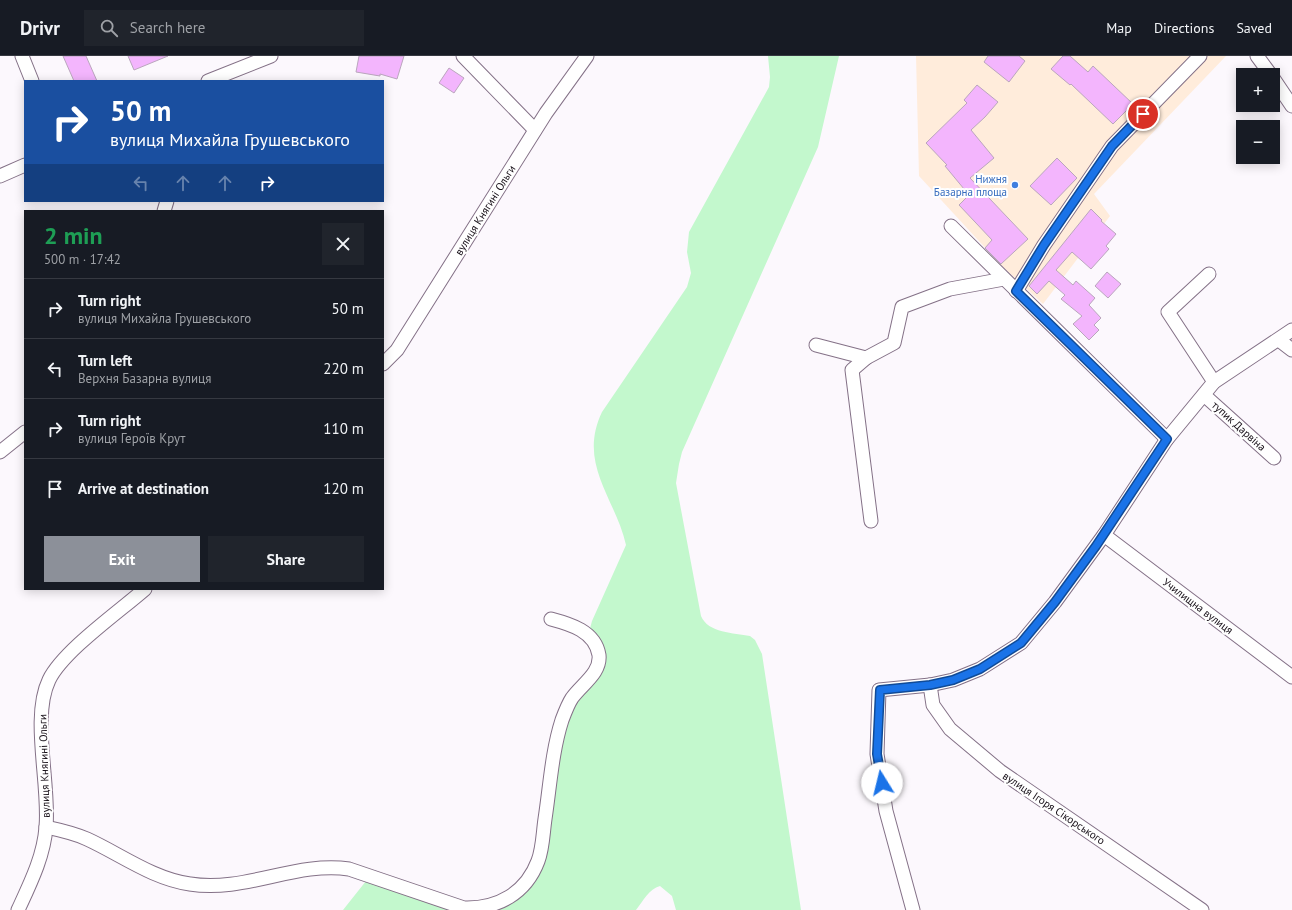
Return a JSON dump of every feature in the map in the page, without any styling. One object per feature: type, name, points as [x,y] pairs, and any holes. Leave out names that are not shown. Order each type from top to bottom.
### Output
[{"type":"street","points":[[22,56],[32,80]]},
{"type":"street","points":[[463,56],[535,130]]},
{"type":"street","name":"вулиця Княгині Ольги","points":[[384,363],[397,350],[535,130],[561,90],[587,56]]},
{"type":"street","points":[[1016,291],[1044,245],[1112,146],[1200,56]]},
{"type":"street","points":[[1257,56],[1266,68]]},
{"type":"street","points":[[211,80],[267,57]]},
{"type":"street","points":[[1280,88],[1292,106]]},
{"type":"street","points":[[0,176],[24,165]]},
{"type":"street","points":[[951,226],[1167,439]]},
{"type":"street","points":[[1209,274],[1168,312],[1214,382]]},
{"type":"street","points":[[870,521],[852,370],[866,358],[894,343],[902,307],[950,289],[1004,278]]},
{"type":"street","points":[[913,910],[886,812],[877,754],[880,690],[930,685],[953,680],[980,669],[1021,643],[1055,602],[1104,534],[1167,439],[1214,382],[1292,330]]},
{"type":"street","points":[[1279,340],[1292,350]]},
{"type":"street","points":[[816,345],[866,358]]},
{"type":"street","name":"тупик Дарвіна","points":[[1204,395],[1274,458]]},
{"type":"street","points":[[0,452],[24,433]]},
{"type":"street","name":"Училищна вулиця","points":[[1104,534],[1292,677]]},
{"type":"street","name":"вулиця Княгині Ольги","points":[[18,910],[39,858],[46,827],[41,718],[43,698],[49,679],[63,660],[144,590]]},
{"type":"street","points":[[46,827],[72,833],[151,871],[190,884],[236,883],[318,867],[334,867],[350,869],[464,908],[482,909],[505,900],[517,891],[531,874],[538,860],[559,730],[573,696],[592,675],[599,662],[598,653],[588,636],[580,629],[550,619]]},
{"type":"street","name":"вулиця Ігоря Сікорського","points":[[930,685],[933,705],[950,729],[989,761],[1202,910]]},
{"type":"shaded area","name":"Нижня Базарна площа","points":[[916,56],[1226,56],[1094,194],[1110,216],[1043,304],[1001,265],[919,176]]},
{"type":"green space","points":[[768,56],[839,56],[818,147],[682,452],[676,483],[701,616],[704,622],[715,629],[750,636],[755,640],[762,654],[801,910],[676,910],[672,896],[660,886],[649,893],[636,910],[343,910],[370,876],[481,909],[531,874],[559,730],[596,669],[588,636],[592,621],[626,545],[621,528],[601,481],[596,465],[594,448],[595,431],[602,412],[687,287],[691,273],[687,252],[689,232],[769,87],[770,77]]},
{"type":"building","points":[[63,56],[86,56],[97,80],[74,80]]},
{"type":"building","points":[[128,56],[168,56],[134,70]]},
{"type":"building","points":[[359,56],[404,56],[397,79],[380,74],[380,76],[356,72]]},
{"type":"building","points":[[988,56],[1019,56],[1025,61],[1009,82],[984,62]]},
{"type":"building","points":[[1063,56],[1070,56],[1088,72],[1093,66],[1133,104],[1113,124],[1071,84],[1070,85],[1051,69]]},
{"type":"building","points":[[449,68],[464,78],[454,93],[439,83]]},
{"type":"building","points":[[977,85],[998,102],[971,130],[994,158],[970,178],[1028,239],[1001,264],[985,248],[992,240],[959,205],[969,195],[945,166],[947,165],[926,143],[967,103],[964,100]]},
{"type":"building","points":[[1057,158],[1077,178],[1051,205],[1030,186]]},
{"type":"building","points":[[1091,209],[1102,220],[1101,221],[1116,234],[1106,246],[1109,249],[1091,269],[1072,252],[1056,270],[1073,285],[1076,281],[1095,298],[1089,305],[1101,318],[1094,325],[1099,330],[1089,340],[1073,324],[1082,316],[1061,299],[1065,295],[1049,281],[1037,294],[1029,286]]},
{"type":"building","points":[[1107,272],[1121,284],[1108,298],[1095,286]]},
{"type":"place","name":"Нижня Базарна площа","points":[[1015,185]]},
{"type":"route","points":[[882,783],[877,754],[880,690],[930,685],[953,680],[980,669],[1021,643],[1055,602],[1096,546],[1167,439],[1016,291],[1044,245],[1112,146],[1143,114]]}]
